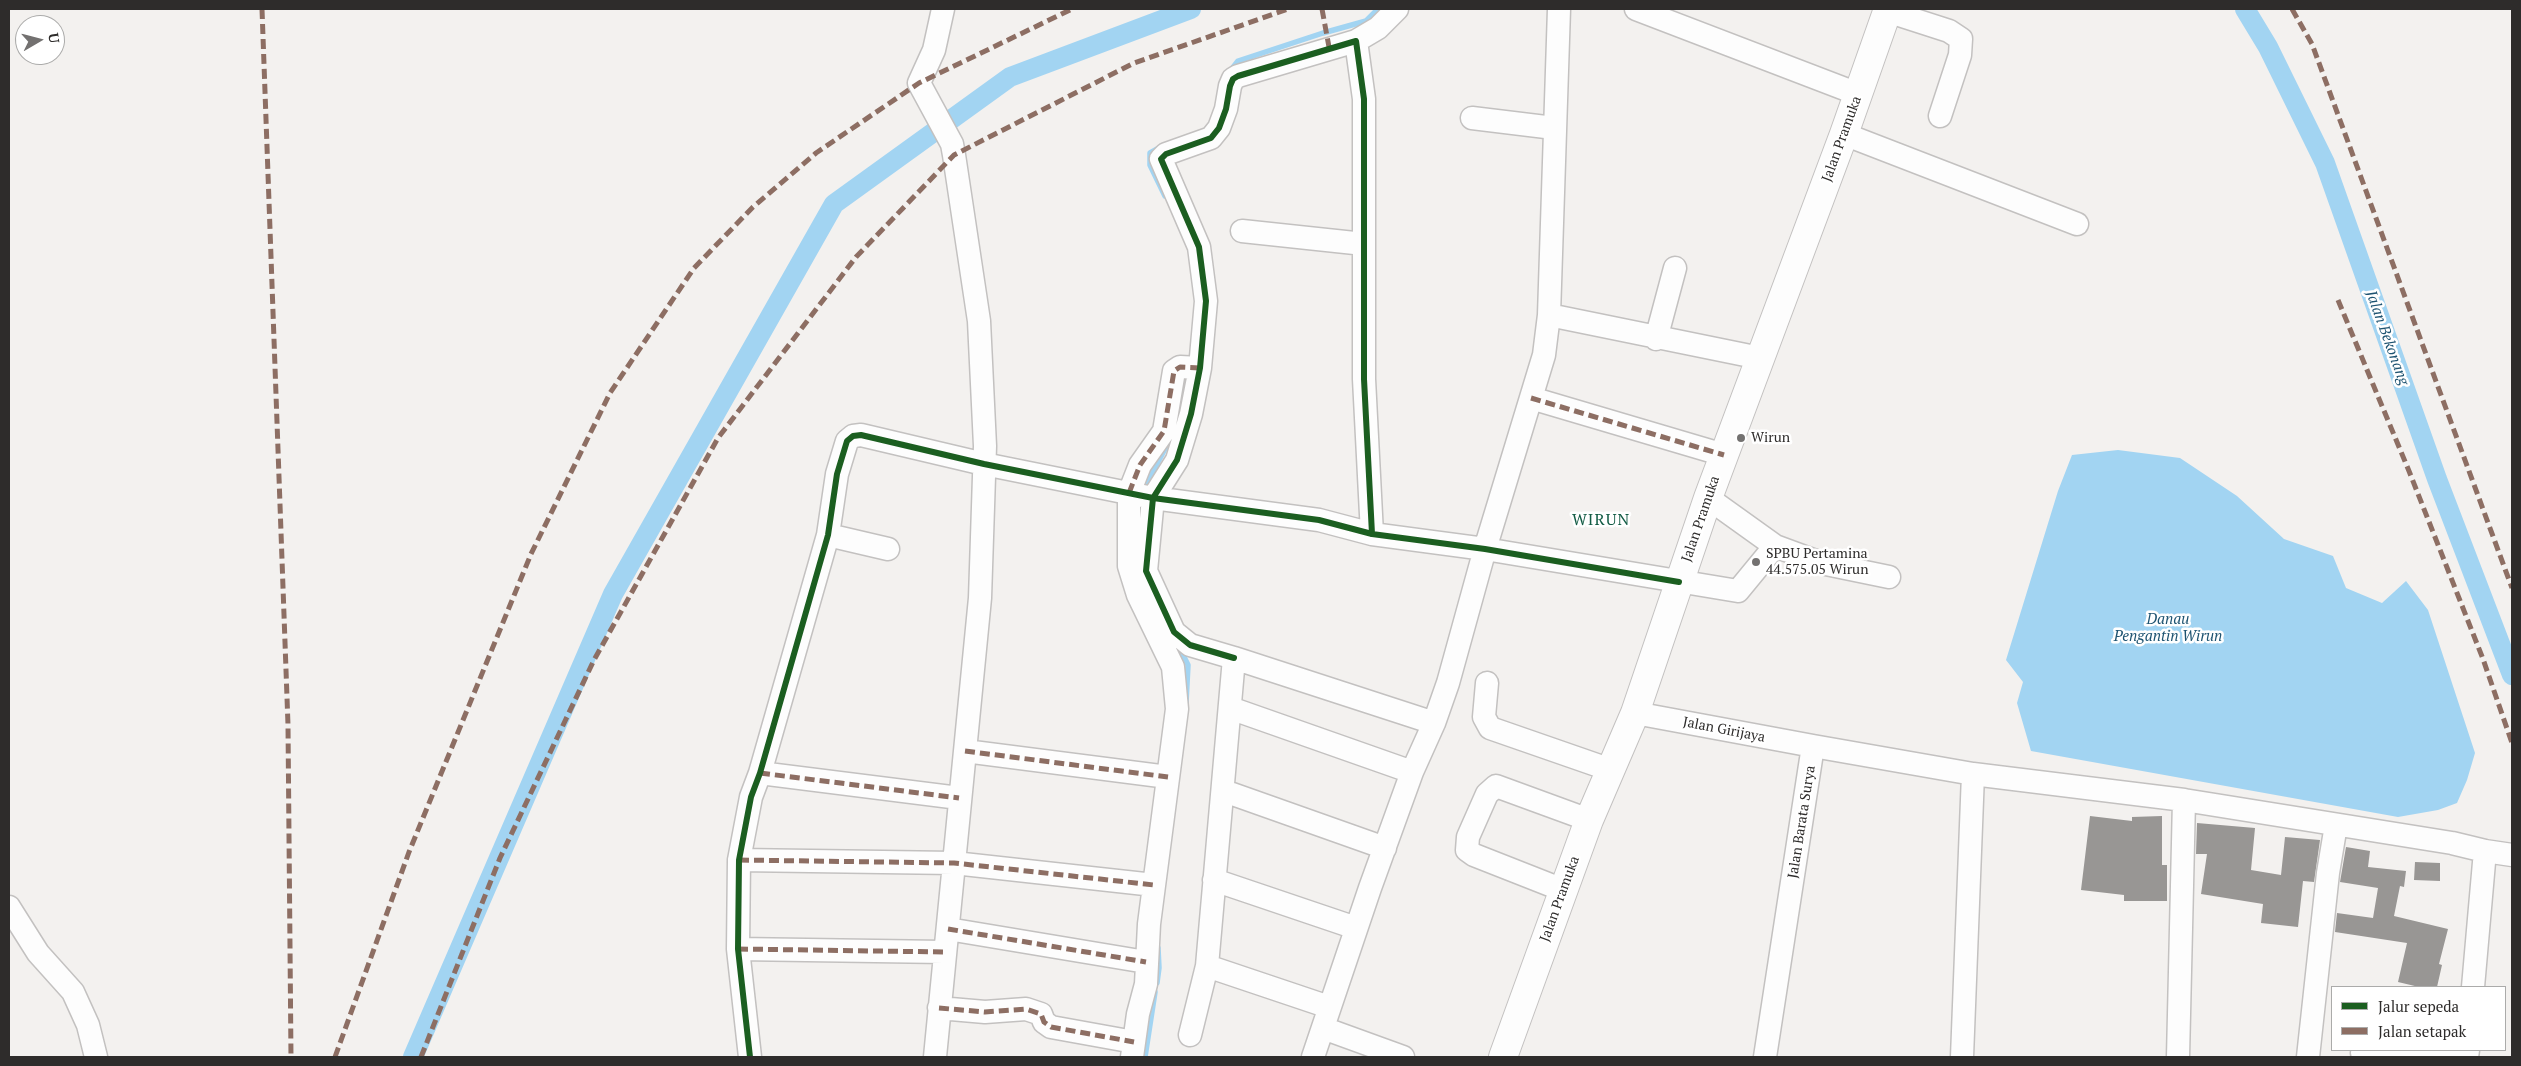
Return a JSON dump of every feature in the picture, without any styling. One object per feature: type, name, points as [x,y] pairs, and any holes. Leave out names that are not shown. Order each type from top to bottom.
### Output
[{"type":"main road","name":"Jalan Pramuka","points":[[1503,1057],[1589,820],[1635,713],[1708,498],[1844,134],[1888,10]]},
{"type":"street","points":[[935,1057],[980,598],[984,464],[979,321],[952,144],[919,83],[919,79],[934,50],[943,9]]},
{"type":"street","points":[[1397,9],[1378,28],[1356,42],[1233,79],[1226,109],[1218,128],[1211,138],[1166,154],[1161,159],[1202,259],[1206,301],[1194,367],[1177,368],[1174,371],[1164,431],[1140,465],[1141,495],[1146,571],[1174,632],[1190,645],[1434,723]]},
{"type":"street","points":[[1313,1057],[1356,928],[1412,772],[1434,723],[1448,683],[1485,549],[1544,355],[1549,315],[1559,9]]},
{"type":"street","points":[[1636,9],[1858,94]]},
{"type":"street","points":[[1888,10],[1949,31],[1961,39],[1960,55],[1940,116]]},
{"type":"street","points":[[1356,42],[1364,99],[1364,379],[1372,534]]},
{"type":"street","points":[[1472,118],[1554,128]]},
{"type":"street","points":[[1844,134],[2077,224]]},
{"type":"street","points":[[1242,231],[1364,244]]},
{"type":"street","points":[[1656,338],[1675,268]]},
{"type":"street","points":[[1549,315],[1760,358]]},
{"type":"street","points":[[1531,398],[1724,455]]},
{"type":"street","points":[[750,1057],[738,949],[739,860],[751,797],[760,772],[828,535],[837,474],[847,441],[853,436],[861,435],[984,464],[1141,495],[1319,520],[1372,534],[1485,549],[1738,591],[1776,546]]},
{"type":"street","points":[[939,1008],[985,1012],[1026,1009],[1040,1014],[1044,1022],[1051,1027],[1133,1050],[1146,984],[1146,962],[1154,885],[1177,709],[1173,668],[1138,595],[1129,566],[1141,495]]},
{"type":"street","points":[[1708,498],[1776,546],[1821,563],[1889,577]]},
{"type":"street","points":[[828,535],[888,549]]},
{"type":"street","points":[[1190,1036],[1207,966],[1224,791],[1234,658]]},
{"type":"street","points":[[1487,683],[1484,717],[1490,728],[1611,770]]},
{"type":"street","points":[[1230,708],[1412,772]]},
{"type":"street","name":"Jalan Girijaya","points":[[1635,713],[1813,746]]},
{"type":"street","name":"Jalan Barata Surya","points":[[1765,1057],[1813,746],[1973,774],[2184,800],[2452,843],[2512,855]]},
{"type":"street","points":[[966,750],[1168,777]]},
{"type":"street","points":[[760,772],[959,798]]},
{"type":"street","points":[[1962,1057],[1973,774]]},
{"type":"street","points":[[1563,890],[1474,855],[1467,850],[1468,837],[1486,794],[1496,786],[1589,820]]},
{"type":"street","points":[[1224,791],[1385,848]]},
{"type":"street","points":[[2178,1057],[2184,800]]},
{"type":"street","points":[[2308,1057],[2328,873],[2336,825]]},
{"type":"street","points":[[2473,986],[2485,851]]},
{"type":"street","points":[[739,860],[954,863],[1154,885]]},
{"type":"street","points":[[1214,880],[1356,928]]},
{"type":"street","points":[[9,907],[38,952],[73,992],[88,1025],[96,1057]]},
{"type":"street","points":[[948,929],[1146,962]]},
{"type":"street","points":[[738,949],[944,952]]},
{"type":"street","points":[[1207,966],[1326,1018],[1403,1057]]},
{"type":"street","points":[[2362,1052],[2448,1057]]},
{"type":"water","name":"Danau Pengantin Wirun","points":[[2118,450],[2180,458],[2237,496],[2284,539],[2333,556],[2346,588],[2382,603],[2406,581],[2428,610],[2475,753],[2467,780],[2457,803],[2438,810],[2398,817],[2031,751],[2017,703],[2023,682],[2006,660],[2058,491],[2072,455]]},
{"type":"building","points":[[2090,816],[2132,821],[2132,817],[2162,816],[2162,865],[2167,865],[2167,901],[2124,901],[2124,895],[2081,890]]},
{"type":"building","points":[[2197,823],[2255,828],[2251,870],[2281,875],[2285,837],[2320,840],[2314,882],[2303,881],[2298,927],[2261,923],[2263,904],[2201,894],[2207,854],[2196,854]]},
{"type":"building","points":[[2346,847],[2370,851],[2368,867],[2406,871],[2404,887],[2400,886],[2394,916],[2448,929],[2439,964],[2442,965],[2437,986],[2415,986],[2398,982],[2407,943],[2335,932],[2337,913],[2373,918],[2378,888],[2340,882]]},
{"type":"building","points":[[2415,862],[2440,863],[2440,881],[2414,880]]},
{"type":"waterway","points":[[413,1057],[613,594],[834,204],[1010,77],[1191,9]]},
{"type":"waterway","points":[[1231,70],[1238,61],[1366,21],[1378,9]]},
{"type":"waterway","name":"Jalan Bekonang","points":[[2245,9],[2268,47],[2325,163],[2437,479],[2512,675]]},
{"type":"waterway","points":[[1159,148],[1150,153],[1150,165],[1165,196]]},
{"type":"waterway","points":[[1177,415],[1186,385]]},
{"type":"waterway","points":[[1142,492],[1167,445]]},
{"type":"waterway","points":[[1179,647],[1188,665],[1186,703]]},
{"type":"waterway","points":[[1157,983],[1159,968],[1158,948]]},
{"type":"waterway","points":[[1145,1057],[1155,992]]},
{"type":"marked path","points":[[262,9],[288,725],[291,1057]]},
{"type":"marked path","points":[[335,1057],[409,852],[531,554],[610,393],[694,268],[753,207],[816,153],[919,83],[1072,9]]},
{"type":"marked path","points":[[421,1057],[500,858],[594,660],[718,438],[856,257],[954,155],[1134,63],[1288,9]]},
{"type":"marked path","points":[[1322,9],[1329,47]]},
{"type":"marked path","points":[[2292,9],[2312,44],[2512,588]]},
{"type":"marked path","points":[[2338,300],[2409,471],[2483,659],[2512,743]]},
{"type":"marked path","points":[[1129,493],[1140,465],[1164,431],[1174,371],[1180,367],[1200,368]]},
{"type":"marked path","points":[[1531,398],[1724,455]]},
{"type":"marked path","points":[[965,751],[1168,777]]},
{"type":"marked path","points":[[760,773],[959,798]]},
{"type":"marked path","points":[[739,860],[954,863],[1154,885]]},
{"type":"marked path","points":[[948,929],[1146,962]]},
{"type":"marked path","points":[[738,949],[944,952]]},
{"type":"marked path","points":[[939,1008],[985,1012],[1026,1009],[1041,1014],[1044,1022],[1051,1027],[1134,1042]]},
{"type":"cycle path","points":[[1234,658],[1190,645],[1174,632],[1146,571],[1153,498],[1177,460],[1191,414],[1200,368],[1206,301],[1199,247],[1161,159],[1166,154],[1211,138],[1219,128],[1226,109],[1233,79],[1356,41],[1364,99],[1364,379],[1372,534]]},
{"type":"cycle path","points":[[750,1057],[738,949],[739,860],[751,797],[760,773],[828,535],[837,474],[847,441],[853,436],[861,435],[984,464],[1153,498],[1319,520],[1372,534],[1485,549],[1679,582]]},
{"type":"place","name":"Wirun","points":[[1741,438]]},
{"type":"place","name":"SPBU Pertamina 44.575.05 Wirun","points":[[1756,562]]},
{"type":"district","name":"WIRUN","points":[[1601,520]]}]
